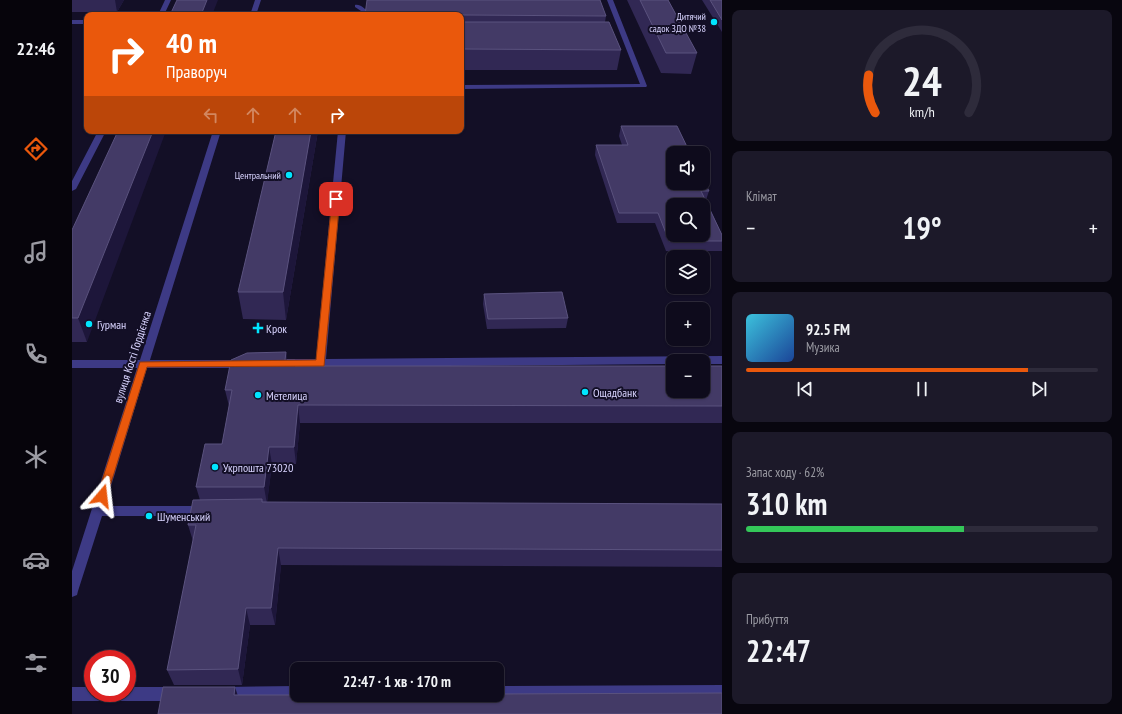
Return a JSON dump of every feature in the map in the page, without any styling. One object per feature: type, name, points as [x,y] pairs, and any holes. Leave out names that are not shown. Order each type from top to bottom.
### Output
[{"type":"street","points":[[162,12],[168,0]]},
{"type":"street","points":[[254,12],[258,0]]},
{"type":"street","points":[[464,87],[644,86],[610,0]]},
{"type":"street","points":[[357,6],[366,12]]},
{"type":"street","points":[[608,14],[616,14]]},
{"type":"street","points":[[72,22],[84,22]]},
{"type":"street","points":[[618,39],[626,40]]},
{"type":"street","points":[[72,189],[100,134]]},
{"type":"street","name":"вулиця Кості Гордієнка","points":[[72,591],[216,134]]},
{"type":"street","points":[[321,363],[342,134]]},
{"type":"street","points":[[273,364],[722,360]]},
{"type":"street","points":[[72,364],[249,364]]},
{"type":"street","points":[[97,511],[216,511]]},
{"type":"street","points":[[504,693],[722,692]]},
{"type":"street","points":[[212,694],[290,693]]},
{"type":"street","points":[[72,694],[188,694]]},
{"type":"building","points":[[177,0],[207,0],[202,12],[171,12]]},
{"type":"building","points":[[367,0],[600,0],[606,16],[464,15],[464,12],[365,12]]},
{"type":"building","points":[[640,0],[668,0],[697,53],[666,53]]},
{"type":"building","points":[[710,0],[722,0],[722,20]]},
{"type":"building","points":[[464,22],[609,22],[621,50],[464,49]]},
{"type":"building","points":[[621,126],[677,126],[687,146],[666,146],[666,190],[709,191],[701,191],[704,198],[666,198],[666,233],[658,213],[619,213],[596,145],[628,145]]},
{"type":"building","points":[[117,134],[152,134],[78,318],[72,318],[72,230]]},
{"type":"building","points":[[275,134],[310,134],[283,292],[238,292]]},
{"type":"building","points":[[710,210],[722,235],[722,241],[710,241]]},
{"type":"building","points":[[562,292],[568,318],[488,319],[484,294]]},
{"type":"building","points":[[286,352],[285,360],[295,360],[295,366],[666,366],[666,398],[710,398],[710,366],[722,366],[722,406],[298,405],[294,447],[269,447],[264,487],[196,487],[205,444],[222,444],[232,390],[225,390],[231,360],[247,353]]},
{"type":"building","points":[[262,499],[262,502],[722,504],[722,550],[278,548],[271,608],[246,608],[238,669],[167,670],[196,525],[188,525],[193,500]]},
{"type":"building","points":[[163,687],[235,687],[234,695],[290,695],[290,702],[504,702],[504,694],[722,693],[722,714],[158,714]]},
{"type":"place","name":"Дитячий садок ЗДО №38","points":[[714,22]]},
{"type":"place","name":"Центральний","points":[[289,175]]},
{"type":"place","name":"Гурман","points":[[89,324]]},
{"type":"place","name":"Крок","points":[[258,328]]},
{"type":"place","name":"Ощадбанк","points":[[585,392]]},
{"type":"place","name":"Метелица","points":[[258,395]]},
{"type":"place","name":"Укрпошта 73020","points":[[215,467]]},
{"type":"place","name":"Шуменський","points":[[149,516]]},
{"type":"route","points":[[102,496],[143,364],[321,363],[336,199]]}]
